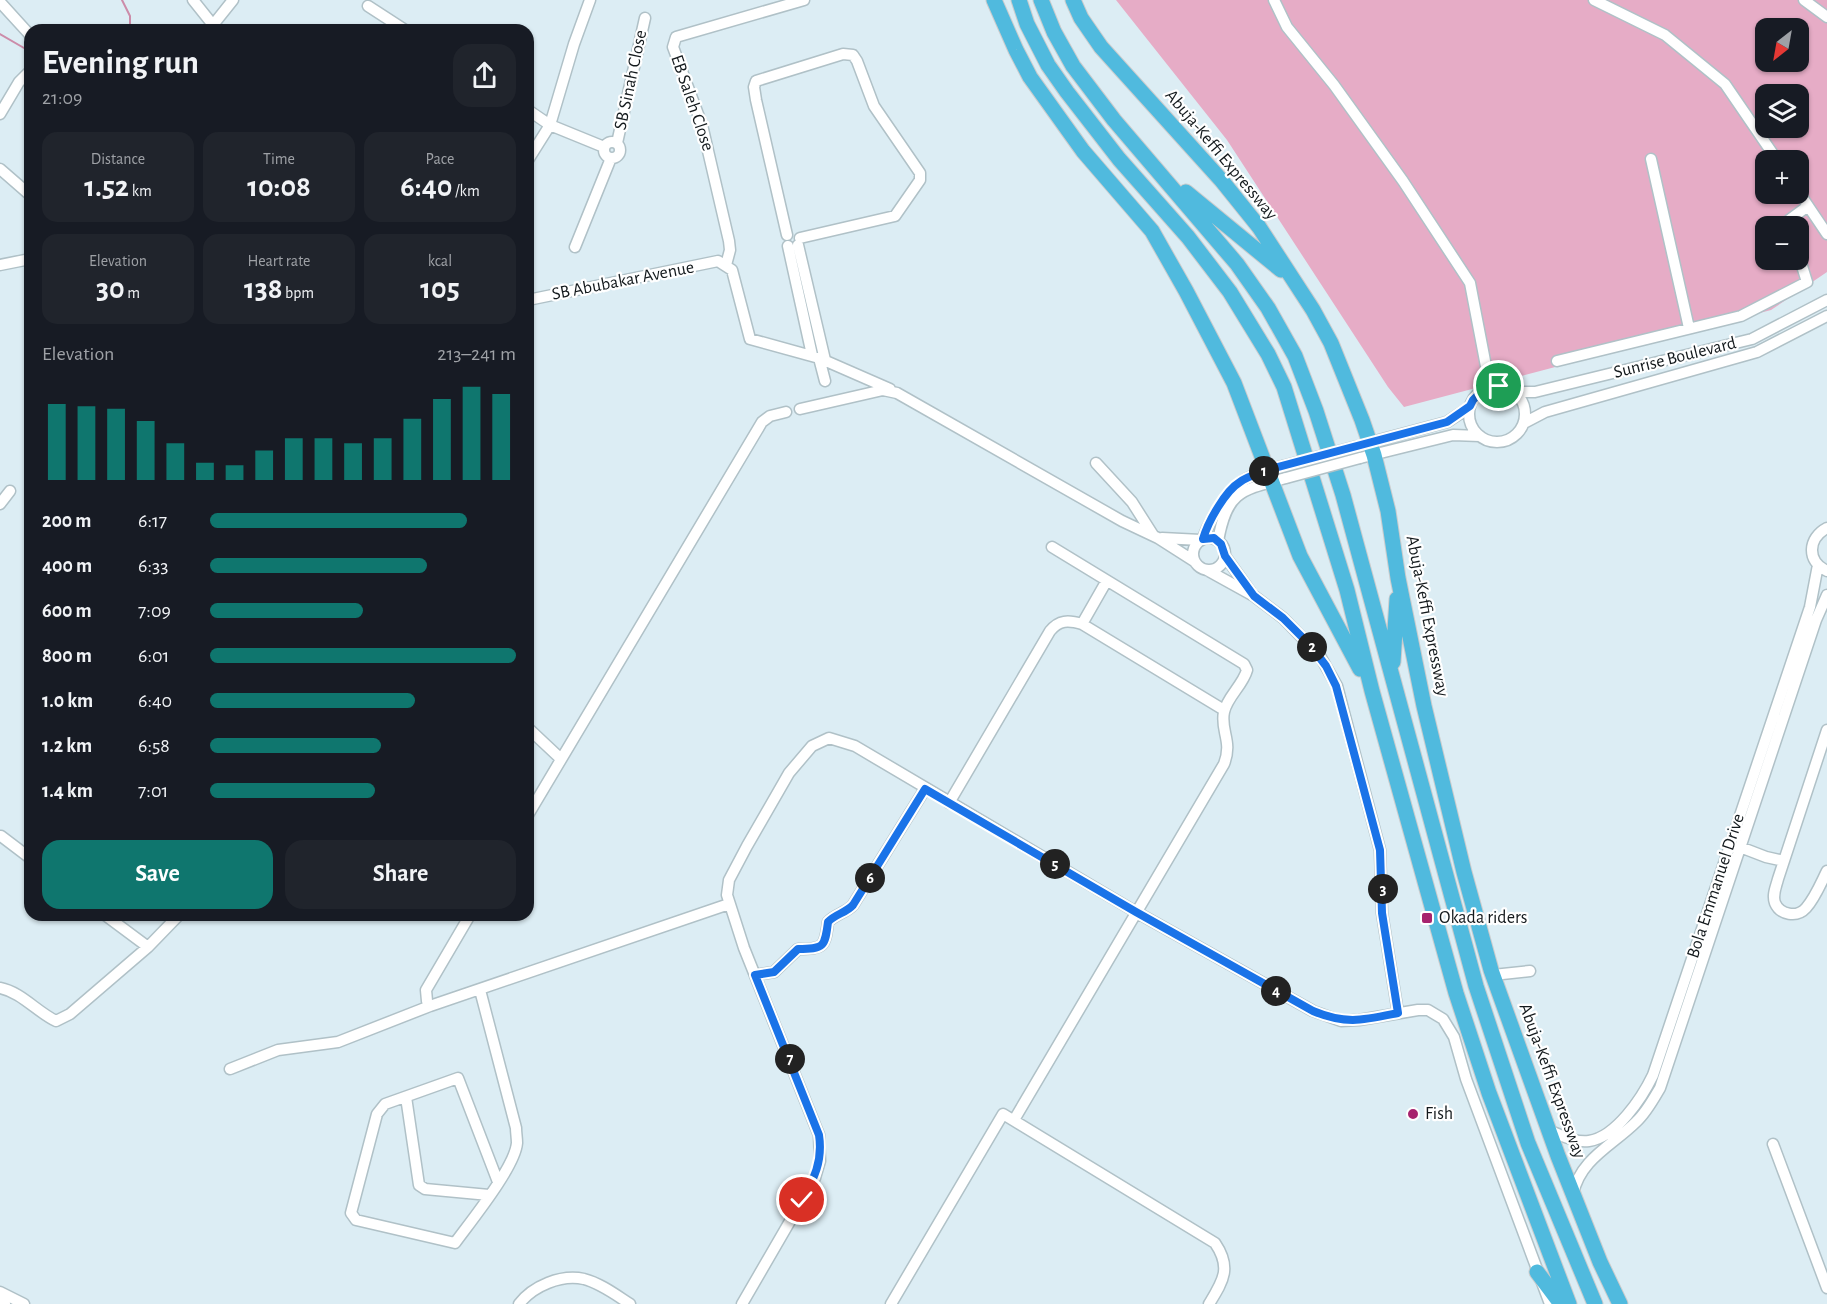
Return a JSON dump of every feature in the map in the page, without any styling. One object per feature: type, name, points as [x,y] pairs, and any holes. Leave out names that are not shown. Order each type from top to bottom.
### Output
[{"type":"highway","points":[[994,0],[1030,77],[1049,106],[1083,151],[1152,231]]},
{"type":"highway","points":[[1019,0],[1027,24],[1048,65],[1119,159],[1188,237],[1230,292],[1259,338],[1284,387],[1347,590],[1372,691],[1456,993],[1497,1113],[1569,1304]]},
{"type":"highway","points":[[1041,0],[1054,32],[1073,66],[1114,120],[1237,264],[1268,308],[1295,356],[1316,411],[1343,495],[1453,905],[1494,1043],[1528,1143],[1595,1304]]},
{"type":"highway","name":"Abuja-Keffi Expressway","points":[[1073,0],[1101,47],[1222,181],[1259,227],[1331,343],[1365,450],[1388,510],[1398,578],[1424,706],[1464,872],[1493,975],[1548,1130],[1620,1304]]},
{"type":"highway","points":[[1119,159],[1152,231],[1234,383],[1275,477],[1300,556],[1372,691]]},
{"type":"highway","points":[[1153,164],[1292,279]]},
{"type":"highway","points":[[1392,674],[1398,578]]},
{"type":"highway","points":[[1537,1272],[1561,1304]]},
{"type":"street","points":[[193,0],[209,24]]},
{"type":"street","points":[[213,24],[233,0]]},
{"type":"street","points":[[534,150],[550,125],[574,44],[590,0]]},
{"type":"street","name":"EB Saleh Close","points":[[722,263],[730,250],[729,241],[709,150],[694,100],[673,47],[674,42],[676,37],[782,3],[804,0]]},
{"type":"street","points":[[1274,0],[1287,27],[1334,85],[1403,181],[1470,284],[1490,387]]},
{"type":"street","points":[[1594,0],[1665,35],[1725,84],[1770,150]]},
{"type":"street","points":[[1804,0],[1827,17]]},
{"type":"street","points":[[0,2],[24,28]]},
{"type":"street","points":[[366,2],[397,24]]},
{"type":"street","name":"SB Sinah Close","points":[[617,143],[645,18]]},
{"type":"street","points":[[793,241],[895,216],[920,180],[920,173],[874,106],[853,55],[843,54],[756,81],[754,87],[825,381]]},
{"type":"street","points":[[0,114],[24,77]]},
{"type":"street","points":[[534,114],[550,125],[604,147]]},
{"type":"street","points":[[610,142],[617,143],[621,149],[618,156],[611,158],[605,154],[604,147],[610,142]]},
{"type":"street","points":[[576,247],[611,158]]},
{"type":"street","points":[[1651,159],[1689,328]]},
{"type":"street","points":[[0,169],[24,190]]},
{"type":"street","points":[[1794,216],[1808,206],[1827,234]]},
{"type":"street","points":[[0,265],[24,260]]},
{"type":"street","points":[[722,263],[732,270],[750,339],[818,358],[897,393],[1122,521],[1156,537],[1194,561],[1199,567],[1254,596],[1283,618],[1311,646],[1326,666],[1336,686],[1380,850],[1382,913],[1398,1013]]},
{"type":"street","name":"SB Abubakar Avenue","points":[[534,299],[722,263]]},
{"type":"street","points":[[1557,361],[1741,316],[1807,282],[1803,270]]},
{"type":"street","name":"Sunrise Boulevard","points":[[1515,392],[1536,392],[1752,339],[1827,300]]},
{"type":"street","name":"Sunrise Boulevard","points":[[1524,423],[1545,412],[1757,352],[1827,316]]},
{"type":"street","points":[[1218,541],[1222,520],[1237,496],[1254,486],[1275,477],[1365,450],[1447,422],[1470,406],[1478,394],[1490,387],[1507,388],[1515,392],[1524,406],[1524,423],[1513,437],[1505,441],[1496,442],[1480,436],[1453,435],[1365,450],[1283,466],[1275,477]]},
{"type":"street","points":[[800,409],[884,390],[897,393]]},
{"type":"street","points":[[1470,406],[1470,423],[1480,436]]},
{"type":"street","points":[[534,805],[762,422],[770,416],[786,412]]},
{"type":"street","points":[[1095,463],[1132,502],[1156,537]]},
{"type":"street","points":[[1194,561],[1194,547],[1202,539],[1231,489],[1246,478],[1275,477]]},
{"type":"street","points":[[0,504],[10,491]]},
{"type":"street","name":"Bola Emmanuel Drive","points":[[1548,1130],[1577,1141],[1590,1141],[1605,1134],[1634,1107],[1645,1092],[1653,1075],[1822,568],[1813,559],[1812,544],[1815,537],[1827,528]]},
{"type":"street","points":[[1156,537],[1208,538],[1218,541],[1224,548],[1225,556],[1254,596]]},
{"type":"street","points":[[1014,1120],[1224,764],[1228,748],[1224,728],[1224,710],[1247,670],[1244,664],[1052,547]]},
{"type":"street","points":[[1207,570],[1219,567],[1225,556]]},
{"type":"street","points":[[1082,624],[1106,582]]},
{"type":"street","name":"Bola Emmanuel Drive","points":[[1573,1194],[1575,1183],[1590,1160],[1638,1120],[1650,1106],[1660,1088],[1816,620],[1827,595]]},
{"type":"street","points":[[1816,620],[1827,609]]},
{"type":"street","points":[[949,803],[1050,631],[1055,625],[1065,621],[1082,624],[1224,710]]},
{"type":"street","points":[[1827,730],[1784,861],[1774,901],[1784,912],[1800,913],[1807,908],[1827,871]]},
{"type":"street","points":[[534,734],[561,759]]},
{"type":"street","points":[[742,1304],[815,1178],[821,1147],[804,1094],[755,975],[729,904],[727,895],[729,880],[789,773],[812,746],[824,740],[836,739],[855,746],[1136,912],[1303,1006],[1341,1021],[1428,1010],[1443,1019],[1450,1029],[1466,1079],[1550,1304]]},
{"type":"street","points":[[755,975],[774,972],[798,949],[816,949],[826,941],[828,922],[846,912],[853,905],[925,789]]},
{"type":"street","points":[[1,836],[24,853]]},
{"type":"street","points":[[1740,847],[1784,861]]},
{"type":"street","points":[[231,1069],[278,1050],[338,1042],[430,1006],[729,904]]},
{"type":"street","points":[[113,921],[148,947]]},
{"type":"street","points":[[0,988],[12,991],[56,1021],[70,1014],[148,947],[173,921]]},
{"type":"street","points":[[430,1006],[426,990],[466,921]]},
{"type":"street","points":[[1493,975],[1530,971]]},
{"type":"street","points":[[480,990],[516,1128],[517,1144],[507,1169],[498,1182],[489,1195],[455,1243],[356,1220],[351,1213],[378,1114],[385,1104],[458,1078],[498,1182]]},
{"type":"street","points":[[406,1096],[419,1185],[425,1190],[489,1195]]},
{"type":"street","points":[[891,1304],[1003,1114],[1215,1243],[1222,1252],[1225,1271],[1223,1280],[1209,1304]]},
{"type":"street","points":[[1773,1144],[1827,1288]]},
{"type":"street","points":[[519,1304],[534,1289],[544,1284],[572,1279],[592,1282],[630,1304]]},
{"type":"street","points":[[0,1292],[24,1304]]},
{"type":"street","points":[[0,1302],[4,1304]]},
{"type":"shaded area","points":[[1116,0],[1827,0],[1827,272],[1771,310],[1404,407],[1388,387],[1227,140]]},
{"type":"waterway","points":[[122,0],[130,16],[130,24]]},
{"type":"waterway","points":[[0,34],[24,48]]},
{"type":"place","name":"Okada riders","points":[[1427,918]]},
{"type":"place","name":"Fish","points":[[1413,1114]]},
{"type":"route","points":[[802,1200],[815,1178],[820,1161],[819,1135],[755,975],[774,972],[798,949],[816,949],[826,941],[828,922],[846,912],[853,905],[925,789],[1136,912],[1313,1011],[1341,1021],[1398,1013],[1382,913],[1383,882],[1380,850],[1336,686],[1320,656],[1311,646],[1283,618],[1254,596],[1225,556],[1221,544],[1214,538],[1203,539],[1208,526],[1231,489],[1246,478],[1267,470],[1447,422],[1470,406],[1484,389],[1499,386]]}]
